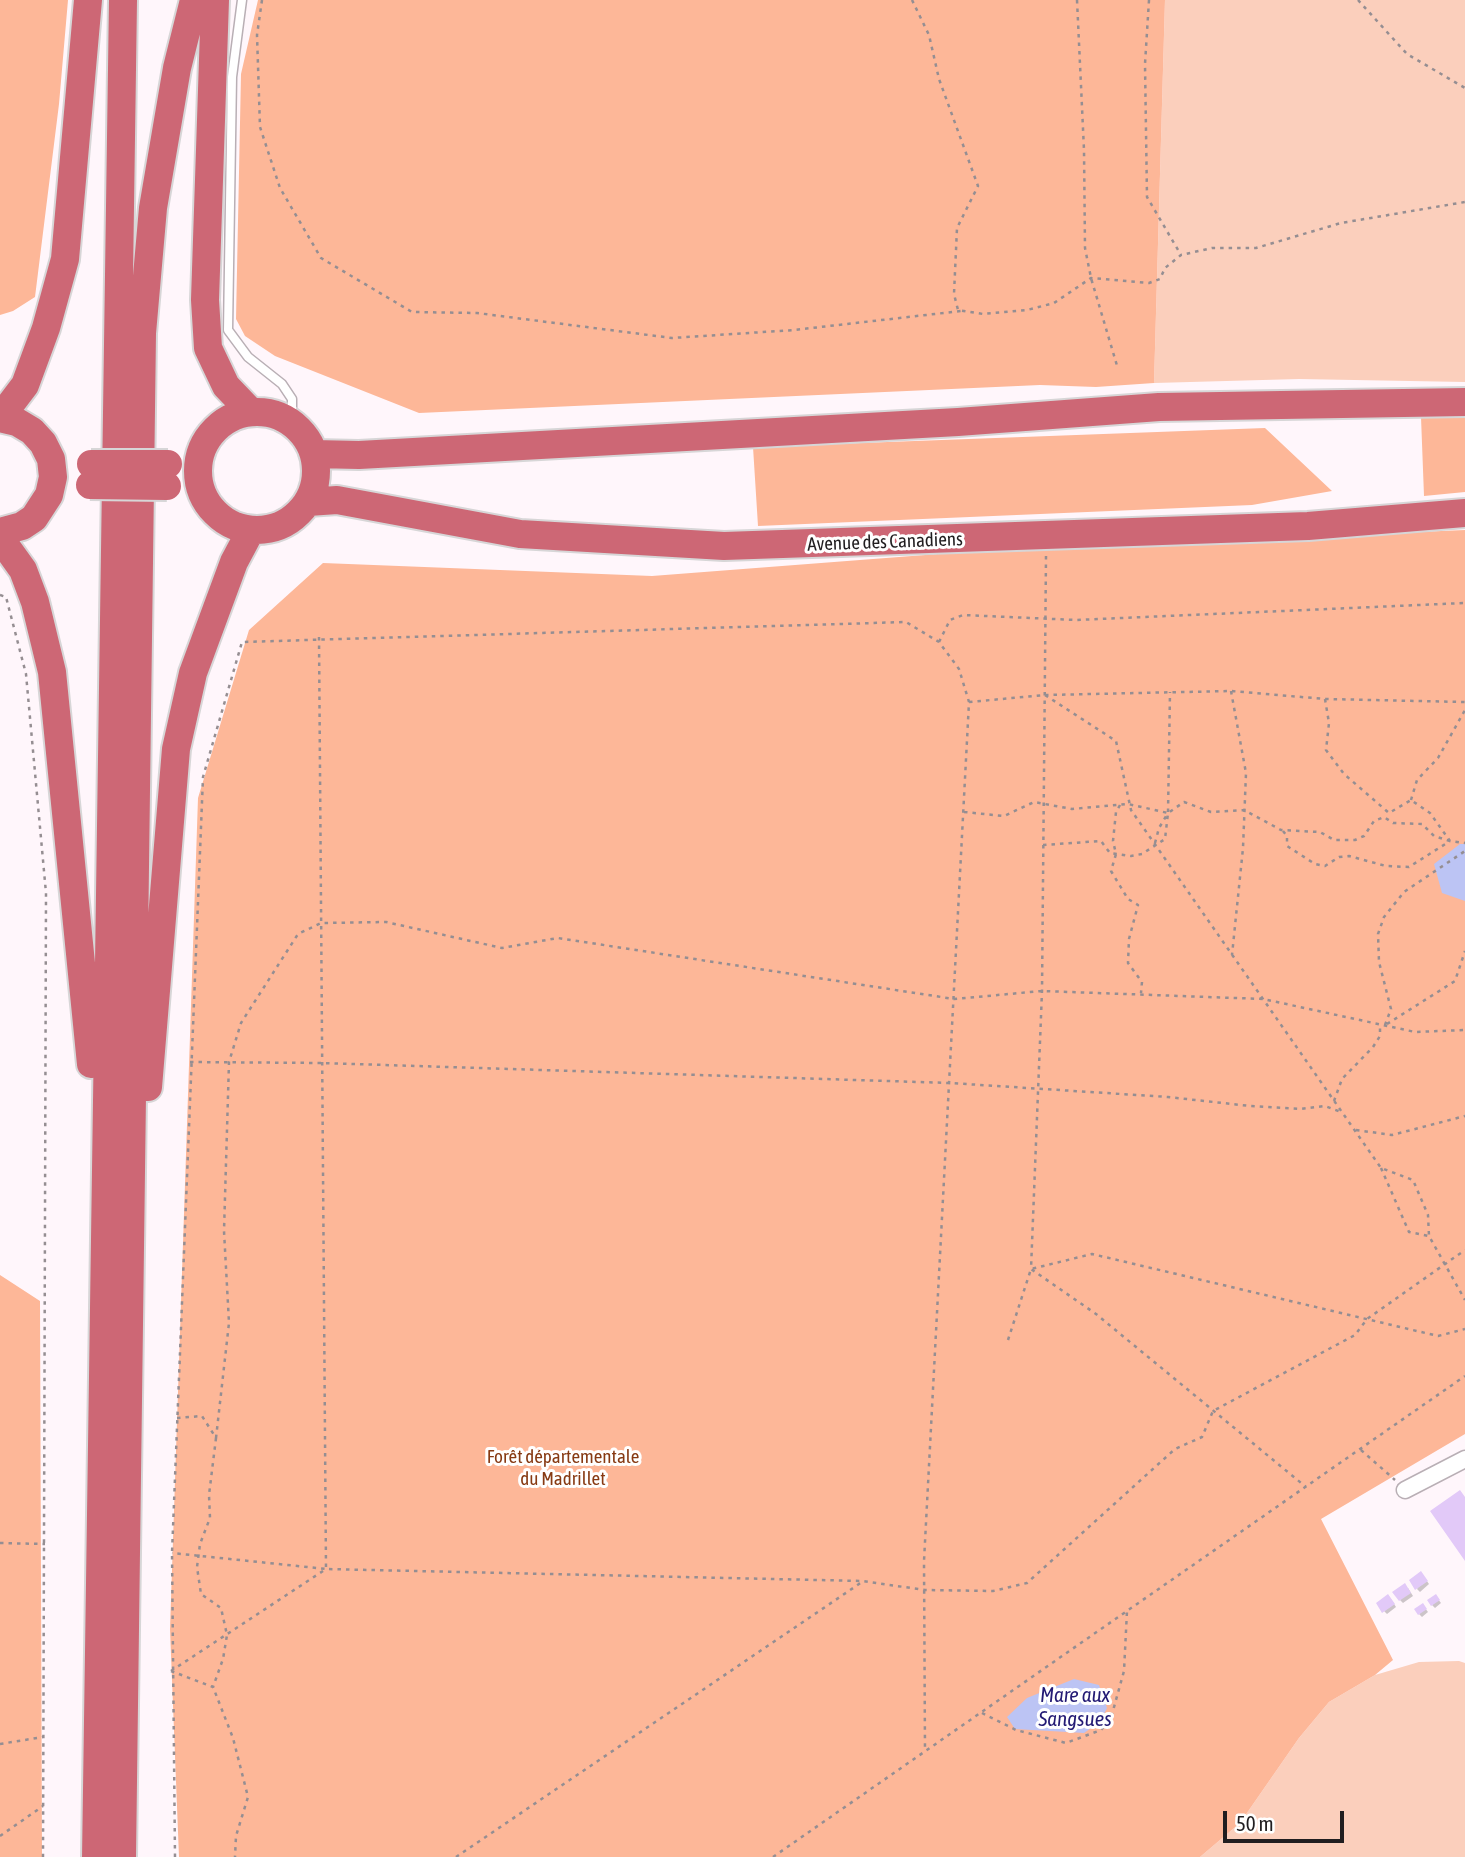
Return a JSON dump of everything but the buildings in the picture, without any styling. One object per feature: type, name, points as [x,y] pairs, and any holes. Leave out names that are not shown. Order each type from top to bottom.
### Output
[{"type":"highway","points":[[0,532],[22,526],[34,518],[49,495],[53,477],[51,459],[43,443],[32,431],[17,422],[0,418],[25,385],[46,328],[65,259],[88,0]]},
{"type":"highway","points":[[96,1857],[122,0]]},
{"type":"highway","points":[[122,1857],[142,333],[153,208],[177,68],[194,0]]},
{"type":"highway","points":[[215,0],[205,300],[208,348],[226,386],[250,411]]},
{"type":"highway","points":[[314,454],[359,454],[813,427],[958,422],[1159,407],[1460,401]]},
{"type":"highway","points":[[250,411],[265,411],[292,422],[306,436],[314,454],[315,486],[308,502],[284,524],[251,530],[233,526],[218,516],[206,502],[199,472],[205,442],[216,427],[232,416],[250,411]]},
{"type":"highway","points":[[51,459],[90,475],[167,475],[199,472]]},
{"type":"highway","points":[[49,495],[90,475]]},
{"type":"highway","name":"Avenue des Canadiens","points":[[308,502],[337,500],[520,534],[723,546],[1308,526],[1465,513]]},
{"type":"highway","points":[[130,1150],[146,1108],[176,749],[193,673],[234,562],[251,530]]},
{"type":"highway","points":[[0,538],[23,570],[35,602],[52,672],[90,1034],[93,1144],[107,1178]]},
{"type":"street","points":[[1405,1490],[1465,1459]]},
{"type":"lane","points":[[242,0],[232,77],[228,330],[248,357],[282,384],[292,399],[292,422]]},
{"type":"path","points":[[262,0],[257,36],[260,127],[279,188],[321,258],[412,312],[477,313],[672,338],[794,330],[961,311],[984,314],[1027,310],[1054,303],[1091,278],[1149,283],[1160,279],[1165,268],[1181,255],[1212,248],[1256,248],[1341,223],[1465,202]]},
{"type":"path","points":[[912,0],[929,35],[939,79],[978,186],[957,228],[954,294],[958,310],[961,311]]},
{"type":"path","points":[[1077,0],[1084,150],[1085,248],[1091,278],[1118,369]]},
{"type":"path","points":[[1149,0],[1145,64],[1147,197],[1181,255]]},
{"type":"path","points":[[1358,0],[1407,54],[1465,88]]},
{"type":"path","points":[[1008,1340],[1031,1269],[1042,990],[1046,549]]},
{"type":"path","points":[[0,595],[6,597],[26,674],[46,892],[43,1857]]},
{"type":"path","points":[[939,642],[950,620],[963,615],[1045,620],[1262,614],[1465,603]]},
{"type":"path","points":[[175,1857],[171,1671],[172,1553],[203,776],[242,642],[318,637],[906,622],[939,642],[959,669],[969,702],[925,1590],[925,1751]]},
{"type":"path","points":[[318,637],[326,1569]]},
{"type":"path","points":[[969,702],[1045,695],[1231,691],[1325,699],[1465,702]]},
{"type":"path","points":[[1231,691],[1246,773],[1232,955]]},
{"type":"path","points":[[1043,845],[1101,841],[1106,850],[1116,854],[1142,853],[1165,839],[1168,813],[1170,692]]},
{"type":"path","points":[[1045,695],[1116,741],[1128,804],[1381,1168],[1409,1233],[1429,1236]]},
{"type":"path","points":[[1325,699],[1329,723],[1326,751],[1344,774],[1389,813],[1411,800],[1417,780],[1438,758],[1465,710]]},
{"type":"path","points":[[1411,800],[1430,813],[1450,841]]},
{"type":"path","points":[[1155,845],[1159,828],[1168,813],[1184,802],[1212,812],[1244,810],[1282,830],[1287,836],[1287,846],[1315,864],[1325,866],[1339,857],[1349,856],[1375,864],[1409,867],[1450,841]]},
{"type":"path","points":[[963,812],[1004,816],[1025,804],[1044,803],[1072,809],[1128,804],[1168,813]]},
{"type":"path","points":[[1120,805],[1113,841],[1116,854],[1111,871],[1128,899],[1138,905],[1129,939],[1128,963],[1142,982],[1140,994]]},
{"type":"path","points":[[1282,830],[1320,832],[1334,840],[1355,840],[1364,836],[1374,821],[1384,817],[1393,823],[1422,824],[1434,836],[1465,844]]},
{"type":"path","points":[[1385,1025],[1391,1009],[1379,962],[1378,934],[1384,917],[1404,892],[1465,851]]},
{"type":"path","points":[[235,1857],[236,1836],[248,1797],[233,1738],[213,1687],[223,1659],[226,1635],[221,1608],[201,1594],[198,1556],[210,1518],[209,1495],[229,1323],[224,1231],[229,1062],[241,1023],[298,934],[321,923],[386,922],[502,948],[558,938],[954,999],[1042,990],[1263,999],[1415,1032],[1465,1030]]},
{"type":"path","points":[[1385,1025],[1455,981],[1465,951]]},
{"type":"path","points":[[1334,1101],[1342,1079],[1380,1036],[1380,1024]]},
{"type":"path","points":[[190,1062],[322,1063],[950,1083],[1168,1097],[1250,1106],[1325,1106],[1341,1112]]},
{"type":"path","points":[[1353,1129],[1392,1135],[1465,1116]]},
{"type":"path","points":[[1381,1168],[1413,1180],[1428,1215],[1429,1236],[1465,1300]]},
{"type":"path","points":[[172,1553],[326,1569],[862,1581],[925,1590],[993,1591],[1027,1584],[1175,1449],[1202,1437],[1213,1411],[1355,1335],[1367,1319],[1465,1250]]},
{"type":"path","points":[[1031,1269],[1092,1254],[1438,1336],[1465,1329]]},
{"type":"path","points":[[1031,1269],[1096,1314],[1306,1487]]},
{"type":"path","points":[[773,1857],[1465,1376]]},
{"type":"path","points":[[177,1418],[202,1416],[216,1438]]},
{"type":"path","points":[[1360,1449],[1405,1490]]},
{"type":"path","points":[[0,1543],[45,1544]]},
{"type":"path","points":[[171,1671],[326,1569]]},
{"type":"path","points":[[456,1857],[862,1581]]},
{"type":"path","points":[[981,1712],[1016,1730],[1066,1743],[1101,1730],[1111,1717],[1124,1671],[1127,1611]]},
{"type":"path","points":[[171,1671],[213,1687]]},
{"type":"path","points":[[0,1744],[43,1737]]},
{"type":"path","points":[[0,1836],[43,1806]]},
{"type":"shaded area","points":[[1165,0],[1465,0],[1465,382],[1299,379],[1154,383]]},
{"type":"shaded area","points":[[1419,1662],[1465,1663],[1465,1857],[1200,1857],[1240,1823],[1299,1738],[1329,1702],[1375,1675]]},
{"type":"green space","points":[[0,0],[68,0],[59,104],[35,297],[13,311],[0,315]]},
{"type":"green space","points":[[258,0],[1165,0],[1154,383],[1096,387],[1040,385],[419,413],[275,356],[245,336],[236,319],[241,74]]},
{"type":"green space","points":[[1421,417],[1465,418],[1465,492],[1424,496]]},
{"type":"green space","points":[[1265,428],[1332,491],[1252,505],[758,526],[753,447]]},
{"type":"green space","name":"Forêt départementale du Madrillet","points":[[1465,530],[1465,1434],[1321,1519],[1393,1660],[1375,1675],[1329,1702],[1299,1738],[1240,1823],[1200,1857],[179,1857],[170,1629],[198,798],[249,630],[323,563],[652,576],[990,550]]},
{"type":"green space","points":[[0,1275],[40,1301],[42,1857],[0,1857]]},
{"type":"water","points":[[1460,844],[1465,844],[1465,901],[1442,893],[1434,864]]},
{"type":"water","name":"Mare aux Sangsues","points":[[1074,1679],[1099,1685],[1107,1708],[1100,1722],[1084,1733],[1015,1729],[1007,1717],[1027,1698]]}]
